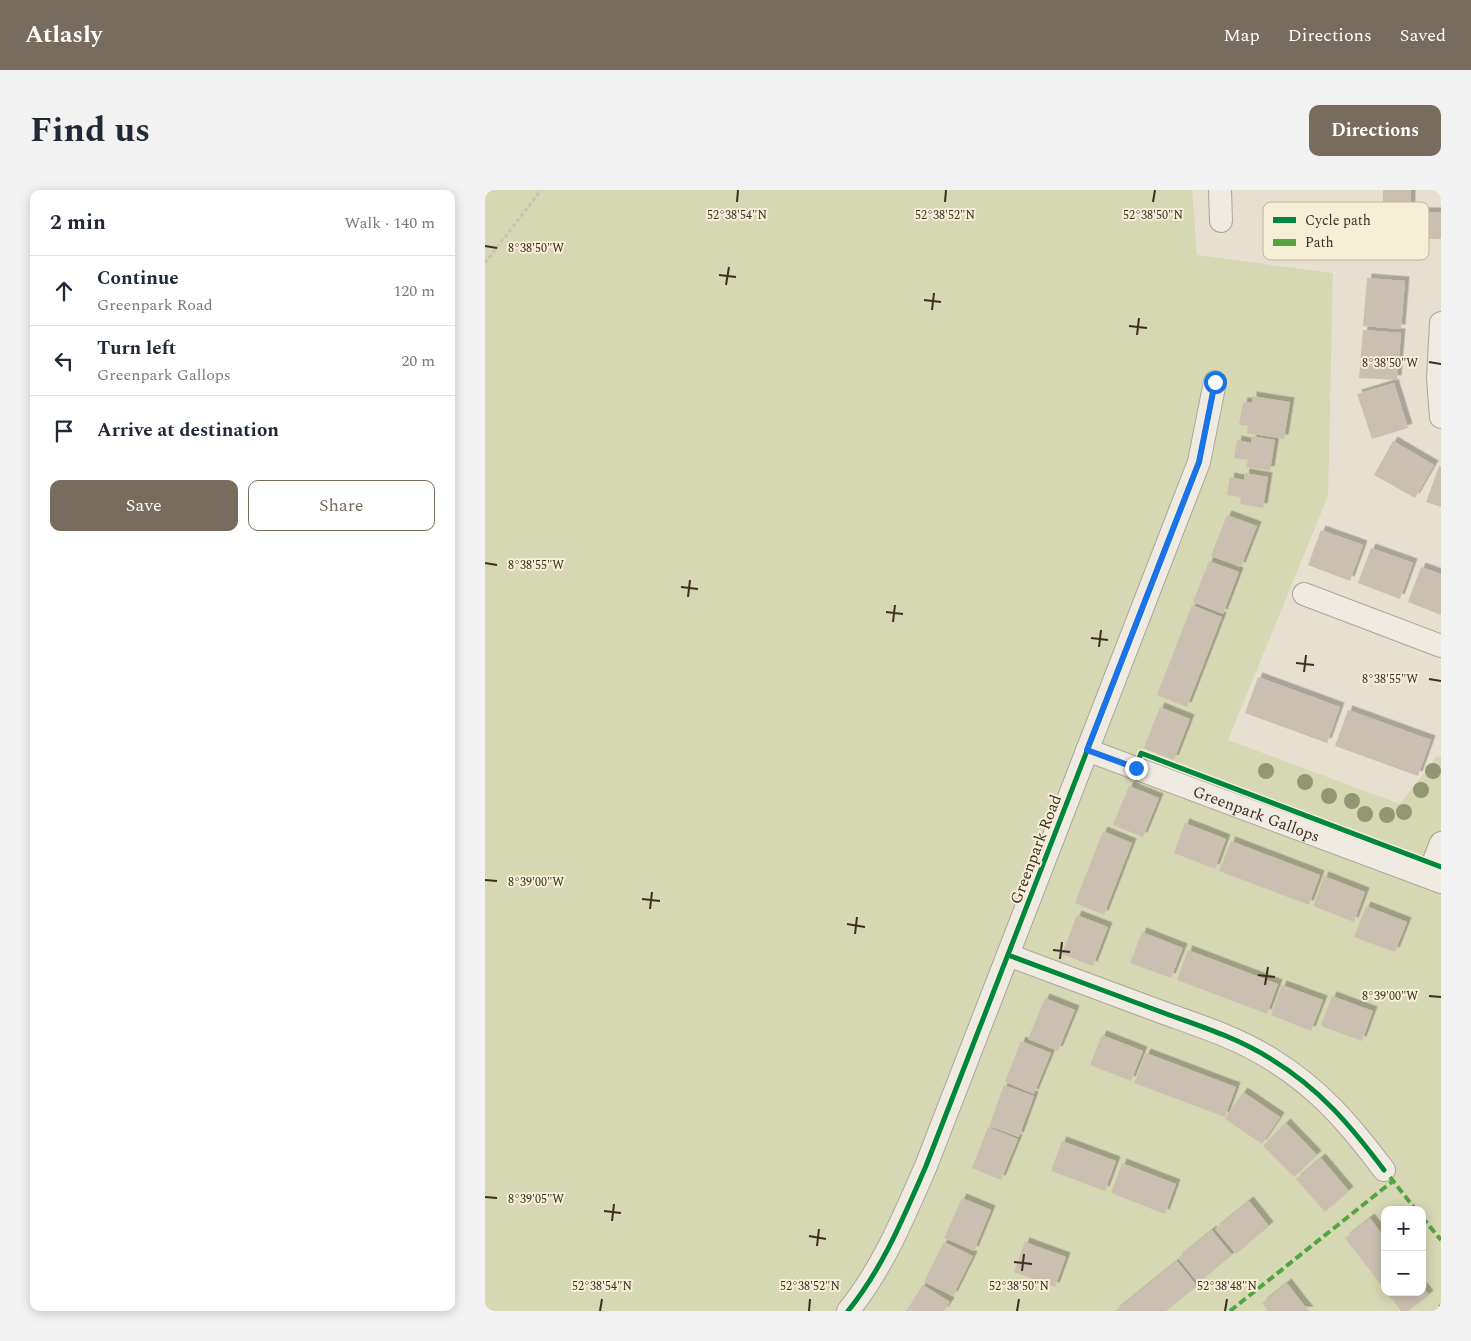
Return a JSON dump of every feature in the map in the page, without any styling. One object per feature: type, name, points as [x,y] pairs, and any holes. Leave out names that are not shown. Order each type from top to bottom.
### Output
[{"type":"street","points":[[1220,190],[1221,221]]},
{"type":"street","points":[[1441,323],[1438,378],[1441,417]]},
{"type":"street","name":"Greenpark Road","points":[[848,1311],[872,1278],[899,1227],[925,1166],[1199,462],[1215,382]]},
{"type":"street","points":[[1303,594],[1441,646]]},
{"type":"street","name":"Greenpark Gallops","points":[[1087,750],[1434,879],[1441,843]]},
{"type":"street","points":[[1008,955],[1226,1036],[1271,1058],[1330,1104],[1352,1128],[1384,1170]]},
{"type":"path","points":[[485,263],[541,190]]},
{"type":"green space","points":[[485,190],[1192,190],[1197,255],[1333,273],[1328,496],[1228,740],[1400,804],[1437,756],[1441,757],[1441,1311],[485,1311]]},
{"type":"building","points":[[1383,190],[1411,190],[1411,202],[1383,202]]},
{"type":"building","points":[[1429,212],[1441,212],[1441,239],[1429,239]]},
{"type":"building","points":[[1367,278],[1405,281],[1401,329],[1363,326]]},
{"type":"building","points":[[1363,330],[1401,333],[1397,380],[1359,378]]},
{"type":"building","points":[[1394,383],[1408,428],[1372,439],[1357,394]]},
{"type":"building","points":[[1252,396],[1290,402],[1284,439],[1247,433],[1248,426],[1239,425],[1243,402],[1252,403]]},
{"type":"building","points":[[1252,436],[1275,440],[1270,471],[1246,467],[1248,460],[1234,458],[1237,440],[1251,443]]},
{"type":"building","points":[[1393,441],[1434,465],[1415,498],[1374,475]]},
{"type":"building","points":[[1439,466],[1441,467],[1441,507],[1426,502]]},
{"type":"building","points":[[1245,473],[1268,477],[1263,508],[1240,504],[1241,497],[1227,495],[1230,477],[1244,480]]},
{"type":"building","points":[[1227,515],[1257,526],[1241,567],[1211,556]]},
{"type":"building","points":[[1321,530],[1363,545],[1350,581],[1308,565]]},
{"type":"building","points":[[1371,548],[1413,563],[1400,599],[1358,583]]},
{"type":"building","points":[[1209,561],[1239,572],[1223,614],[1193,602]]},
{"type":"building","points":[[1421,567],[1441,574],[1441,615],[1408,602]]},
{"type":"building","points":[[1192,605],[1222,617],[1187,707],[1157,695]]},
{"type":"building","points":[[1258,677],[1340,707],[1327,743],[1245,713]]},
{"type":"building","points":[[1160,707],[1190,719],[1174,760],[1144,748]]},
{"type":"building","points":[[1348,710],[1431,740],[1418,776],[1335,746]]},
{"type":"building","points":[[1129,786],[1159,798],[1143,837],[1113,825]]},
{"type":"building","points":[[1185,823],[1226,839],[1215,869],[1174,853]]},
{"type":"building","points":[[1103,831],[1132,843],[1104,915],[1075,903]]},
{"type":"building","points":[[1231,841],[1320,875],[1309,905],[1219,871]]},
{"type":"building","points":[[1324,876],[1365,892],[1354,922],[1313,906]]},
{"type":"building","points":[[1366,906],[1407,922],[1395,952],[1354,937]]},
{"type":"building","points":[[1077,915],[1108,927],[1093,966],[1062,954]]},
{"type":"building","points":[[1142,932],[1183,948],[1171,978],[1130,963]]},
{"type":"building","points":[[1188,950],[1278,984],[1267,1014],[1177,980]]},
{"type":"building","points":[[1282,985],[1323,1000],[1311,1031],[1271,1015]]},
{"type":"building","points":[[1332,996],[1373,1011],[1362,1041],[1321,1026]]},
{"type":"building","points":[[1045,998],[1075,1010],[1058,1051],[1028,1039]]},
{"type":"building","points":[[1102,1035],[1143,1051],[1131,1081],[1090,1065]]},
{"type":"building","points":[[1021,1041],[1051,1053],[1034,1094],[1005,1082]]},
{"type":"building","points":[[1146,1053],[1236,1087],[1225,1117],[1134,1083]]},
{"type":"building","points":[[1004,1085],[1034,1096],[1019,1137],[989,1126]]},
{"type":"building","points":[[1243,1092],[1280,1117],[1262,1144],[1225,1119]]},
{"type":"building","points":[[1286,1123],[1317,1155],[1294,1177],[1263,1146]]},
{"type":"building","points":[[988,1127],[1018,1139],[1001,1180],[972,1168]]},
{"type":"building","points":[[1062,1141],[1116,1161],[1105,1191],[1051,1171]]},
{"type":"building","points":[[1321,1158],[1349,1191],[1325,1212],[1296,1179]]},
{"type":"building","points":[[1122,1163],[1176,1184],[1165,1214],[1111,1193]]},
{"type":"building","points":[[962,1198],[991,1210],[974,1251],[944,1238]]},
{"type":"building","points":[[1249,1201],[1269,1226],[1236,1254],[1215,1229]]},
{"type":"building","points":[[1370,1218],[1381,1233],[1381,1285],[1345,1238]]},
{"type":"building","points":[[1212,1230],[1232,1255],[1198,1283],[1178,1258]]},
{"type":"building","points":[[944,1242],[973,1256],[953,1296],[924,1282]]},
{"type":"building","points":[[1025,1242],[1066,1257],[1055,1287],[1014,1272]]},
{"type":"building","points":[[1177,1261],[1197,1286],[1166,1311],[1115,1311]]},
{"type":"building","points":[[1287,1283],[1309,1311],[1268,1311],[1262,1303]]},
{"type":"building","points":[[923,1285],[950,1302],[944,1311],[906,1311]]},
{"type":"building","points":[[1426,1291],[1429,1295],[1408,1311],[1401,1311],[1390,1296],[1426,1296]]},
{"type":"marked path","points":[[1390,1177],[1413,1206]]},
{"type":"marked path","points":[[1230,1311],[1393,1181]]},
{"type":"marked path","points":[[1426,1222],[1441,1240]]},
{"type":"cycle path","points":[[848,1311],[882,1259],[901,1223],[926,1166],[1199,462],[1215,382]]},
{"type":"cycle path","points":[[1136,768],[1141,753],[1441,867]]},
{"type":"cycle path","points":[[1008,955],[1205,1028],[1232,1039],[1271,1059],[1319,1095],[1346,1123],[1384,1170]]},
{"type":"route","points":[[1136,768],[1087,750],[1199,462],[1215,382]]}]
